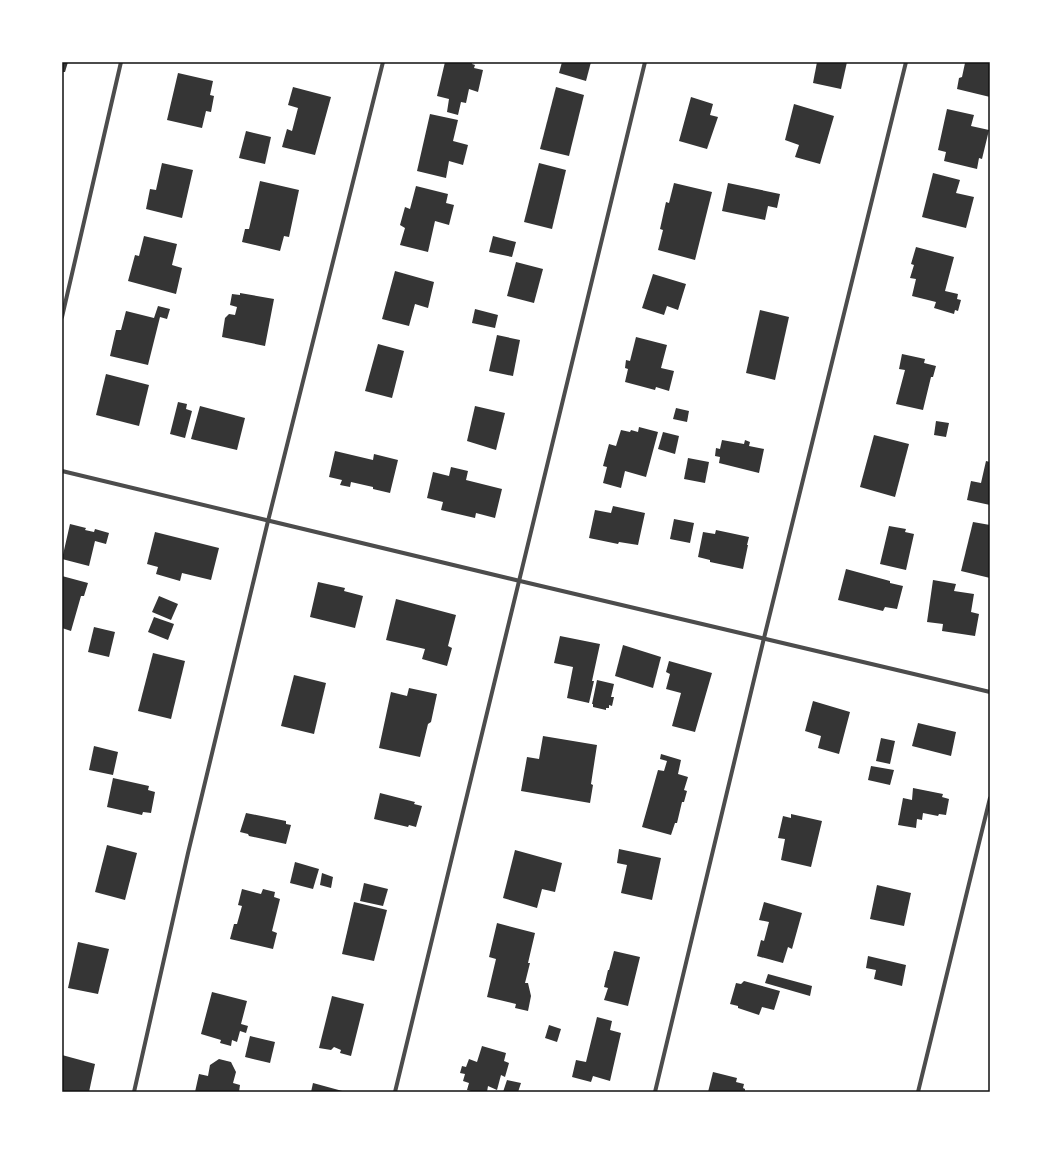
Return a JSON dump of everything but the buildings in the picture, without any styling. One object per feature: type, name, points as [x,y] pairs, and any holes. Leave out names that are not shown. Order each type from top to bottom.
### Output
[{"type":"street","points":[[62,317],[121,62]]},
{"type":"street","points":[[134,1092],[188,853],[268,521],[383,62]]},
{"type":"street","points":[[395,1092],[645,62]]},
{"type":"street","points":[[655,1092],[764,638],[906,62]]},
{"type":"street","points":[[62,471],[990,692]]},
{"type":"street","points":[[918,1092],[990,798]]}]
